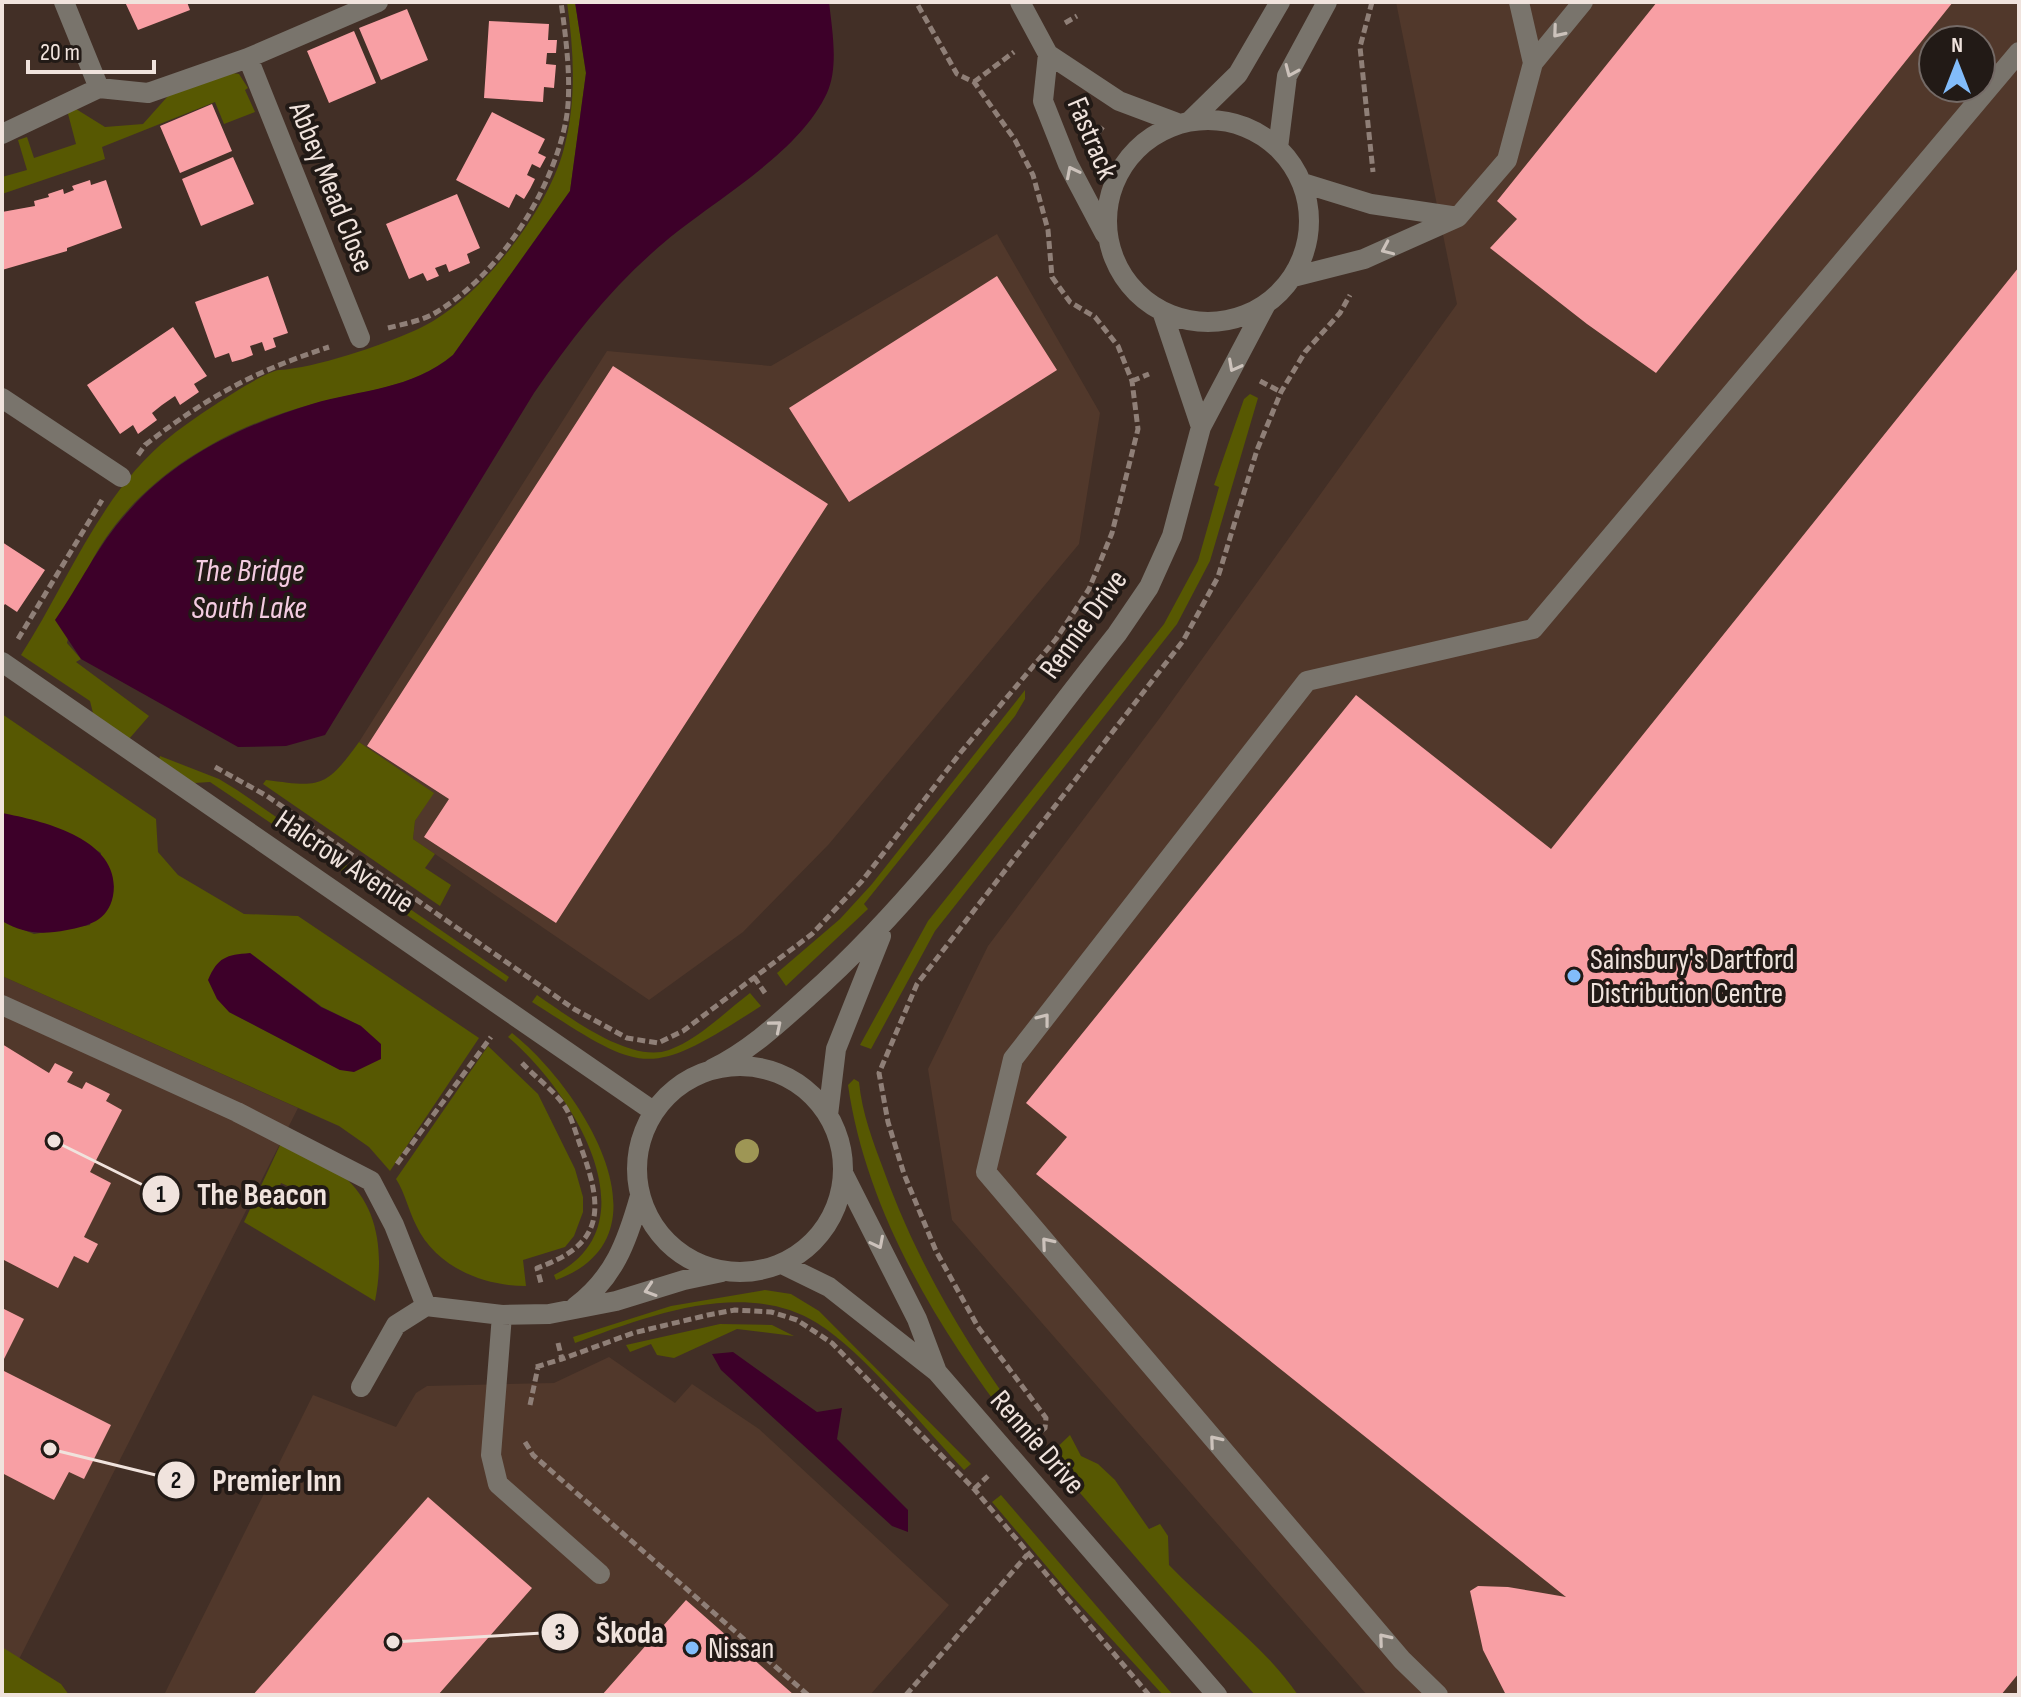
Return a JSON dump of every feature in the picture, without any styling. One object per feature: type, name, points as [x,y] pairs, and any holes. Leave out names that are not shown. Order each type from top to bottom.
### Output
[{"type":"street","points":[[64,2],[99,88]]},
{"type":"street","points":[[2,134],[99,88],[148,93],[248,58],[378,2]]},
{"type":"street","name":"Fastrack","points":[[1020,2],[1048,54],[1119,101],[1183,121]]},
{"type":"street","points":[[1183,121],[1238,125],[1278,148],[1289,159],[1303,183],[1309,226],[1306,247],[1293,277],[1266,304],[1232,319],[1198,322],[1162,311],[1134,291],[1115,262],[1109,241],[1109,197],[1120,168],[1140,145],[1183,121],[1238,74],[1280,2]]},
{"type":"street","points":[[1278,148],[1287,76],[1327,2]]},
{"type":"street","points":[[1519,2],[1533,63]]},
{"type":"street","points":[[1293,277],[1364,259],[1458,217],[1507,160],[1533,63],[1583,2]]},
{"type":"street","points":[[1438,1695],[1402,1660],[986,1172],[1013,1059],[1307,681],[1533,629],[2019,52]]},
{"type":"street","name":"Fastrack","points":[[1048,54],[1043,101],[1068,164],[1109,241]]},
{"type":"street","name":"Abbey Mead Close","points":[[248,58],[360,338]]},
{"type":"street","points":[[1303,183],[1371,204],[1458,217]]},
{"type":"street","name":"Rennie Drive","points":[[712,1069],[744,1066],[777,1073],[806,1089],[828,1115],[840,1143],[843,1173],[838,1201],[826,1227],[807,1249],[782,1264],[754,1272],[724,1272],[696,1263],[671,1248],[648,1219],[636,1183],[638,1146],[653,1111],[679,1085],[738,1056],[782,1021],[886,925],[1117,634],[1149,587],[1172,536],[1201,427],[1266,304]]},
{"type":"street","points":[[1162,311],[1201,427]]},
{"type":"street","points":[[2,398],[121,477]]},
{"type":"street","name":"Halcrow Avenue","points":[[2,662],[653,1111]]},
{"type":"street","name":"Rennie Drive","points":[[828,1115],[836,1049],[857,989],[886,925]]},
{"type":"street","points":[[2,1005],[237,1112],[371,1181],[394,1225],[426,1306]]},
{"type":"street","points":[[843,1173],[917,1319],[937,1372]]},
{"type":"street","points":[[575,1307],[595,1292],[618,1261],[640,1195]]},
{"type":"street","name":"Rennie Drive","points":[[782,1264],[829,1287],[937,1372],[1217,1695]]},
{"type":"street","points":[[361,1387],[396,1325],[426,1306],[502,1315],[549,1314],[616,1301],[684,1280],[724,1272]]},
{"type":"street","points":[[502,1315],[491,1455],[498,1484],[600,1574]]},
{"type":"path","points":[[279,363],[434,314],[494,264],[538,201],[566,124],[567,42],[561,2]]},
{"type":"path","points":[[211,765],[267,796],[574,1009],[627,1038],[658,1043],[683,1031],[812,934],[862,881],[961,752],[1056,639],[1089,589],[1112,533],[1138,429],[1132,381],[1118,346],[1095,317],[1070,302],[1052,277],[1048,230],[1033,175],[1015,140],[974,82],[957,74],[916,2]]},
{"type":"path","points":[[1372,2],[1360,47],[1373,157],[1372,184]]},
{"type":"path","points":[[1069,21],[1077,16]]},
{"type":"path","points":[[974,82],[1005,58]]},
{"type":"path","points":[[1045,1428],[1046,1418],[978,1327],[936,1251],[904,1174],[888,1122],[879,1073],[917,984],[1183,641],[1218,577],[1257,450],[1281,392],[1305,352],[1340,313],[1353,289]]},
{"type":"path","points":[[1132,381],[1159,370]]},
{"type":"path","points":[[1256,379],[1281,392]]},
{"type":"path","points":[[479,1027],[502,1045]]},
{"type":"path","points":[[377,1193],[492,1036]]},
{"type":"path","points":[[513,1053],[567,1110],[595,1189],[595,1216],[585,1239],[567,1257],[537,1268],[541,1284]]},
{"type":"path","points":[[558,1343],[562,1359],[633,1333],[735,1310],[771,1312],[797,1320],[832,1343],[974,1489],[1149,1695]]},
{"type":"path","points":[[527,1418],[538,1367]]},
{"type":"path","points":[[524,1430],[526,1446],[533,1455],[808,1695]]},
{"type":"path","points":[[906,1695],[1027,1555]]},
{"type":"shaded area","points":[[567,2],[575,2],[586,73],[570,191],[453,355],[422,375],[281,414],[212,444],[151,487],[124,514],[102,544],[81,585],[67,643],[81,659],[76,662],[149,716],[129,739],[93,713],[90,701],[21,655],[88,538],[125,483],[147,458],[171,436],[208,410],[270,373],[348,355],[416,330],[462,300],[484,279],[541,203],[563,152],[571,115],[573,77]]},
{"type":"shaded area","points":[[1396,2],[2019,2],[2019,1695],[1367,1695],[952,1220],[928,1069],[988,946],[1159,719],[1457,304]]},
{"type":"shaded area","points":[[227,72],[239,74],[248,88],[245,90],[255,112],[224,124],[215,102],[102,147],[105,159],[2,194],[2,177],[27,170],[18,140],[27,137],[34,158],[76,144],[67,110],[76,109],[105,127],[143,124],[168,96]]},
{"type":"shaded area","points":[[997,234],[1100,413],[1079,544],[829,844],[743,932],[649,1000],[413,839],[415,821],[433,793],[359,742],[607,351],[771,366]]},
{"type":"shaded area","points":[[1250,394],[1258,398],[1210,561],[1177,624],[935,931],[871,1049],[860,1045],[928,921],[1164,624],[1198,561],[1219,487],[1214,485],[1244,399]]},
{"type":"shaded area","points":[[1025,690],[1025,699],[1015,716],[864,904],[868,909],[786,986],[777,973],[840,919],[872,884]]},
{"type":"shaded area","points":[[2,714],[156,819],[158,852],[178,875],[244,914],[298,916],[479,1038],[390,1171],[369,1147],[339,1126],[2,976],[2,921],[34,934],[90,925],[101,853],[75,836],[2,813]],"holes":[[[250,953],[322,1007],[361,1026],[340,1070],[229,1012]]]},
{"type":"shaded area","points":[[359,742],[434,793],[415,821],[413,839],[435,854],[425,868],[451,885],[440,906],[263,784],[266,780],[299,784],[320,781],[338,769]]},
{"type":"shaded area","points":[[160,756],[219,779],[237,790],[509,977],[506,982],[210,782],[194,783],[159,759]]},
{"type":"shaded area","points":[[2,976],[298,1108],[12,1673],[2,1666]]},
{"type":"shaded area","points":[[750,993],[761,1006],[693,1047],[668,1056],[646,1059],[599,1043],[532,1002],[537,995],[600,1036],[653,1053],[669,1050],[691,1039]]},
{"type":"shaded area","points":[[512,1033],[563,1086],[586,1121],[604,1158],[613,1195],[610,1229],[592,1259],[556,1280],[554,1275],[584,1252],[599,1223],[601,1190],[592,1156],[577,1121],[532,1060],[508,1037]]},
{"type":"shaded area","points":[[488,1046],[538,1094],[575,1169],[583,1197],[583,1212],[574,1236],[565,1247],[523,1260],[526,1286],[477,1278],[435,1252],[416,1225],[396,1179]]},
{"type":"shaded area","points":[[854,1079],[859,1082],[872,1138],[911,1237],[961,1330],[1021,1419],[1013,1426],[932,1308],[888,1222],[857,1132],[848,1085]]},
{"type":"shaded area","points":[[281,1143],[335,1170],[355,1187],[372,1217],[379,1250],[375,1301],[244,1222]],"holes":[[[281,1183],[297,1190],[290,1205],[275,1198]]]},
{"type":"shaded area","points":[[765,1290],[791,1294],[819,1311],[971,1464],[964,1470],[854,1352],[817,1323],[789,1310],[759,1303],[728,1302],[696,1306],[633,1322],[575,1343],[573,1337],[671,1306]]},
{"type":"shaded area","points":[[720,1324],[772,1325],[794,1336],[737,1329],[674,1358],[657,1355],[651,1344],[630,1352],[626,1345]]},
{"type":"shaded area","points":[[609,1357],[675,1403],[692,1384],[759,1429],[949,1605],[870,1695],[164,1695],[313,1395],[396,1427],[416,1393],[427,1386],[554,1383]]},
{"type":"shaded area","points":[[1070,1435],[1081,1456],[1098,1464],[1115,1480],[1149,1529],[1160,1524],[1168,1536],[1169,1565],[1253,1643],[1298,1695],[1255,1695],[1048,1456]]},
{"type":"shaded area","points":[[1001,1495],[1173,1695],[1163,1695],[1070,1594],[992,1502]]},
{"type":"shaded area","points":[[2,1647],[61,1684],[69,1695],[2,1695]]},
{"type":"water","name":"The Bridge South Lake","points":[[575,2],[829,2],[834,48],[831,83],[813,117],[794,139],[772,160],[652,253],[619,285],[575,337],[534,393],[325,735],[286,746],[238,747],[81,659],[55,620],[116,526],[166,476],[211,446],[260,422],[312,404],[403,382],[437,367],[453,355],[570,191],[586,73]]},
{"type":"water","points":[[2,813],[58,828],[93,847],[106,861],[113,877],[113,896],[102,917],[82,927],[50,933],[26,931],[2,921]]},
{"type":"water","points":[[250,953],[321,1007],[361,1026],[381,1044],[381,1059],[354,1072],[340,1070],[229,1012],[217,999],[208,980],[219,962]]},
{"type":"water","points":[[733,1352],[817,1412],[842,1408],[837,1439],[908,1510],[908,1532],[892,1526],[721,1370],[712,1354]]},
{"type":"building","points":[[125,2],[187,2],[190,10],[138,30]]},
{"type":"building","points":[[1657,2],[1953,2],[1935,24],[1917,24],[1917,47],[1656,373],[1490,248],[1517,219],[1497,201]]},
{"type":"building","points":[[407,9],[428,60],[381,80],[359,28]]},
{"type":"building","points":[[489,21],[549,24],[548,40],[557,40],[556,53],[547,53],[546,64],[556,65],[554,88],[544,87],[543,102],[484,98]]},
{"type":"building","points":[[354,31],[376,83],[329,103],[307,51]]},
{"type":"building","points":[[212,104],[232,151],[180,173],[160,126]]},
{"type":"building","points":[[492,112],[545,139],[538,153],[546,157],[540,168],[532,164],[527,175],[535,179],[530,189],[524,199],[516,194],[509,208],[456,180]]},
{"type":"building","points":[[233,157],[254,204],[201,226],[182,179]]},
{"type":"building","points":[[90,180],[91,185],[106,180],[122,228],[67,248],[67,251],[2,270],[2,212],[35,206],[34,201],[49,197],[48,194],[63,189],[64,194],[74,190],[72,186]]},
{"type":"building","points":[[457,194],[480,248],[467,254],[470,263],[449,272],[446,264],[435,268],[439,276],[427,281],[423,273],[409,279],[386,224]]},
{"type":"building","name":"Sainsbury's Dartford Distribution Centre","points":[[2019,267],[2019,1673],[2001,1695],[1506,1695],[1483,1650],[1470,1591],[1478,1586],[1508,1587],[1566,1597],[1036,1174],[1067,1137],[1026,1103],[1356,695],[1551,849]]},
{"type":"building","points":[[268,276],[288,333],[273,338],[276,347],[265,351],[262,342],[250,346],[253,355],[243,359],[232,362],[229,353],[215,358],[195,302]]},
{"type":"building","points":[[997,276],[1057,370],[849,502],[789,408]]},
{"type":"building","points":[[173,327],[207,376],[194,384],[199,392],[180,405],[175,396],[152,413],[157,420],[138,434],[133,425],[120,434],[87,385]]},
{"type":"building","points":[[613,366],[828,504],[556,923],[424,837],[449,799],[367,746]]},
{"type":"building","points":[[2,542],[45,570],[17,612],[5,604],[2,608]]},
{"type":"building","points":[[2,1044],[49,1073],[55,1063],[73,1072],[67,1082],[82,1089],[86,1082],[110,1094],[106,1101],[122,1110],[90,1172],[111,1183],[84,1237],[98,1244],[88,1263],[74,1256],[58,1288],[2,1259]]},
{"type":"building","points":[[2,1308],[24,1319],[2,1363]]},
{"type":"building","points":[[2,1370],[111,1425],[84,1479],[69,1472],[54,1500],[2,1473]]},
{"type":"building","points":[[428,1497],[532,1588],[438,1695],[253,1695]]},
{"type":"building","name":"Nissan","points":[[686,1600],[794,1695],[602,1695]]},
{"type":"place","name":"Sainsbury's Dartford Distribution Centre","points":[[1574,976]]},
{"type":"place","name":"The Beacon","points":[[54,1141]]},
{"type":"place","name":"Premier Inn","points":[[50,1449]]},
{"type":"place","name":"Škoda","points":[[393,1642]]},
{"type":"place","name":"Nissan","points":[[692,1648]]}]
